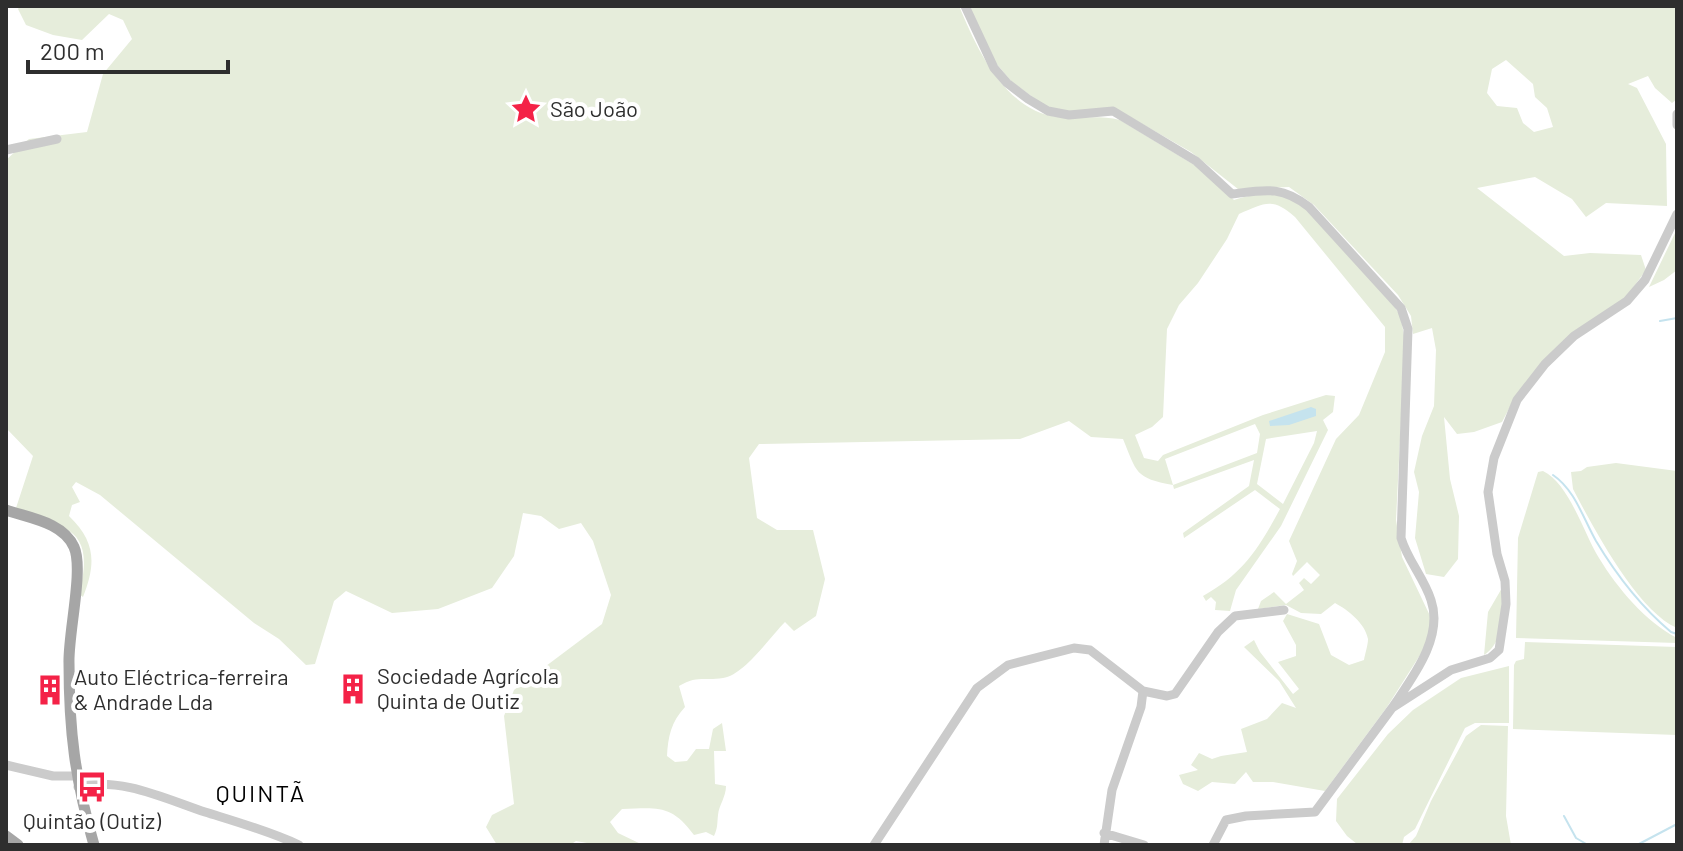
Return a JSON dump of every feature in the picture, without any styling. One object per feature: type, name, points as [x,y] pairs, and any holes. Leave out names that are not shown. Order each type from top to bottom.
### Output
[{"type":"main road","points":[[6,510],[60,530],[69,538],[76,552],[78,572],[69,653],[71,738],[77,782],[94,845]]},
{"type":"main road","points":[[6,836],[18,845]]},
{"type":"street","points":[[965,6],[994,68],[1007,83],[1048,111],[1069,115],[1113,111],[1196,161],[1232,194],[1267,190],[1295,195],[1401,308],[1408,329],[1401,538],[1407,557],[1431,600],[1435,626],[1420,665],[1315,812],[1226,820],[1213,845]]},
{"type":"street","points":[[1677,114],[1677,125]]},
{"type":"street","points":[[6,150],[57,139]]},
{"type":"street","points":[[1392,708],[1451,670],[1490,658],[1499,650],[1506,604],[1505,581],[1497,554],[1488,492],[1494,458],[1517,400],[1545,364],[1574,336],[1627,301],[1645,280],[1677,214]]},
{"type":"street","points":[[876,844],[977,688],[1008,665],[1074,648],[1090,650],[1143,691],[1167,696],[1175,694],[1218,632],[1235,616],[1284,610]]},
{"type":"street","points":[[1104,845],[1112,790],[1141,707],[1143,691]]},
{"type":"street","points":[[6,765],[77,782],[135,789],[299,845]]},
{"type":"street","points":[[1104,833],[1144,845]]},
{"type":"green space","points":[[20,6],[959,6],[995,75],[1023,103],[1039,112],[1058,117],[1120,120],[1201,169],[1234,200],[1268,193],[1288,196],[1330,232],[1392,303],[1400,317],[1405,339],[1396,520],[1402,557],[1432,620],[1427,644],[1387,707],[1325,791],[1273,782],[1253,782],[1246,772],[1235,784],[1212,782],[1198,791],[1183,784],[1179,775],[1198,770],[1191,765],[1199,753],[1212,759],[1247,752],[1241,729],[1267,719],[1282,703],[1296,708],[1279,681],[1244,647],[1254,640],[1293,694],[1299,689],[1278,662],[1296,656],[1296,645],[1283,621],[1287,614],[1319,624],[1331,655],[1349,665],[1364,660],[1368,644],[1360,622],[1335,603],[1321,614],[1301,613],[1286,605],[1258,609],[1261,601],[1274,592],[1286,604],[1304,590],[1299,583],[1304,578],[1311,584],[1320,575],[1307,562],[1293,576],[1297,561],[1289,541],[1336,439],[1359,415],[1385,352],[1385,327],[1295,217],[1274,204],[1262,205],[1239,214],[1227,239],[1198,283],[1179,305],[1167,329],[1163,417],[1152,427],[1135,435],[1144,458],[1158,461],[1163,455],[1263,415],[1326,395],[1335,396],[1333,412],[1323,420],[1328,430],[1281,526],[1236,590],[1230,611],[1215,610],[1216,602],[1211,597],[1206,601],[1203,596],[1229,579],[1249,559],[1280,509],[1255,490],[1184,538],[1183,533],[1249,486],[1254,460],[1174,489],[1173,485],[1151,480],[1139,472],[1123,439],[1091,437],[1069,421],[1020,439],[759,444],[749,458],[757,518],[777,530],[813,530],[825,579],[816,616],[794,631],[785,622],[748,663],[731,675],[696,679],[679,686],[685,707],[671,730],[667,756],[675,762],[687,761],[696,749],[709,749],[713,729],[722,723],[726,751],[714,751],[715,784],[726,786],[714,836],[706,832],[694,835],[671,813],[645,808],[622,809],[610,822],[618,833],[643,845],[598,845],[576,841],[570,845],[497,845],[486,827],[492,815],[514,804],[504,716],[514,690],[602,624],[611,595],[593,541],[581,523],[559,529],[541,516],[523,513],[514,556],[492,588],[438,609],[392,613],[346,591],[334,601],[315,664],[306,665],[279,639],[254,623],[100,495],[76,482],[72,487],[80,502],[72,505],[69,516],[84,535],[91,554],[90,574],[83,597],[79,594],[84,556],[80,543],[63,527],[16,508],[33,456],[6,428],[6,160],[29,139],[87,132],[103,74],[132,39],[123,20],[109,14],[82,40],[53,35],[26,25],[18,9]],"holes":[[[1255,424],[1260,434],[1257,453],[1173,485],[1165,459]],[[1317,431],[1314,443],[1283,504],[1257,484],[1266,439]]]},
{"type":"green space","points":[[968,6],[1677,6],[1676,100],[1672,103],[1655,88],[1648,76],[1628,84],[1637,88],[1666,144],[1667,206],[1606,203],[1586,217],[1572,199],[1535,177],[1477,188],[1564,256],[1590,253],[1641,255],[1646,270],[1624,300],[1573,332],[1512,403],[1502,422],[1474,432],[1457,434],[1444,417],[1450,479],[1459,516],[1458,559],[1444,577],[1426,574],[1415,538],[1419,492],[1414,472],[1422,436],[1434,406],[1436,350],[1432,328],[1413,334],[1411,316],[1398,295],[1314,205],[1289,187],[1238,189],[1191,152],[1125,114],[1066,112],[1045,106],[1011,81],[995,62]],"holes":[[[1506,60],[1533,84],[1535,97],[1547,108],[1553,127],[1534,132],[1523,123],[1517,108],[1497,106],[1487,93],[1492,69]]]},
{"type":"green space","points":[[1677,229],[1677,270],[1649,287]]},
{"type":"green space","points":[[1616,463],[1677,471],[1677,628],[1662,619],[1632,587],[1573,489],[1571,472]]},
{"type":"green space","points":[[1543,471],[1561,486],[1593,548],[1615,581],[1643,613],[1677,638],[1677,643],[1516,638],[1518,538],[1538,472]]},
{"type":"green space","points":[[1502,588],[1499,634],[1484,655],[1488,612]]},
{"type":"green space","points":[[1525,642],[1677,647],[1677,735],[1513,729],[1514,665],[1516,661],[1524,659]]},
{"type":"green space","points":[[1509,666],[1509,723],[1475,723],[1465,728],[1415,829],[1404,837],[1402,845],[1357,844],[1347,836],[1336,821],[1337,799],[1388,734],[1413,710],[1461,678]]},
{"type":"green space","points":[[1481,725],[1508,726],[1506,816],[1511,845],[1408,845],[1416,836],[1466,736]]},
{"type":"water","points":[[1311,407],[1316,409],[1316,416],[1289,425],[1270,426],[1269,421]]},
{"type":"waterway","points":[[1660,321],[1677,318]]},
{"type":"waterway","points":[[1553,475],[1573,496],[1596,541],[1630,590],[1649,612],[1677,634]]},
{"type":"waterway","points":[[1564,816],[1576,838],[1588,845]]},
{"type":"waterway","points":[[1637,845],[1677,824]]},
{"type":"place","name":"São João","points":[[526,109]]},
{"type":"place","name":"Sociedade Agrícola Quinta de Outiz","points":[[353,689]]},
{"type":"place","name":"Auto Eléctrica-ferreira & Andrade Lda","points":[[50,690]]},
{"type":"place","name":"Quintão (Outiz)","points":[[92,787]]},
{"type":"district","name":"QUINTÃ","points":[[261,794]]}]
